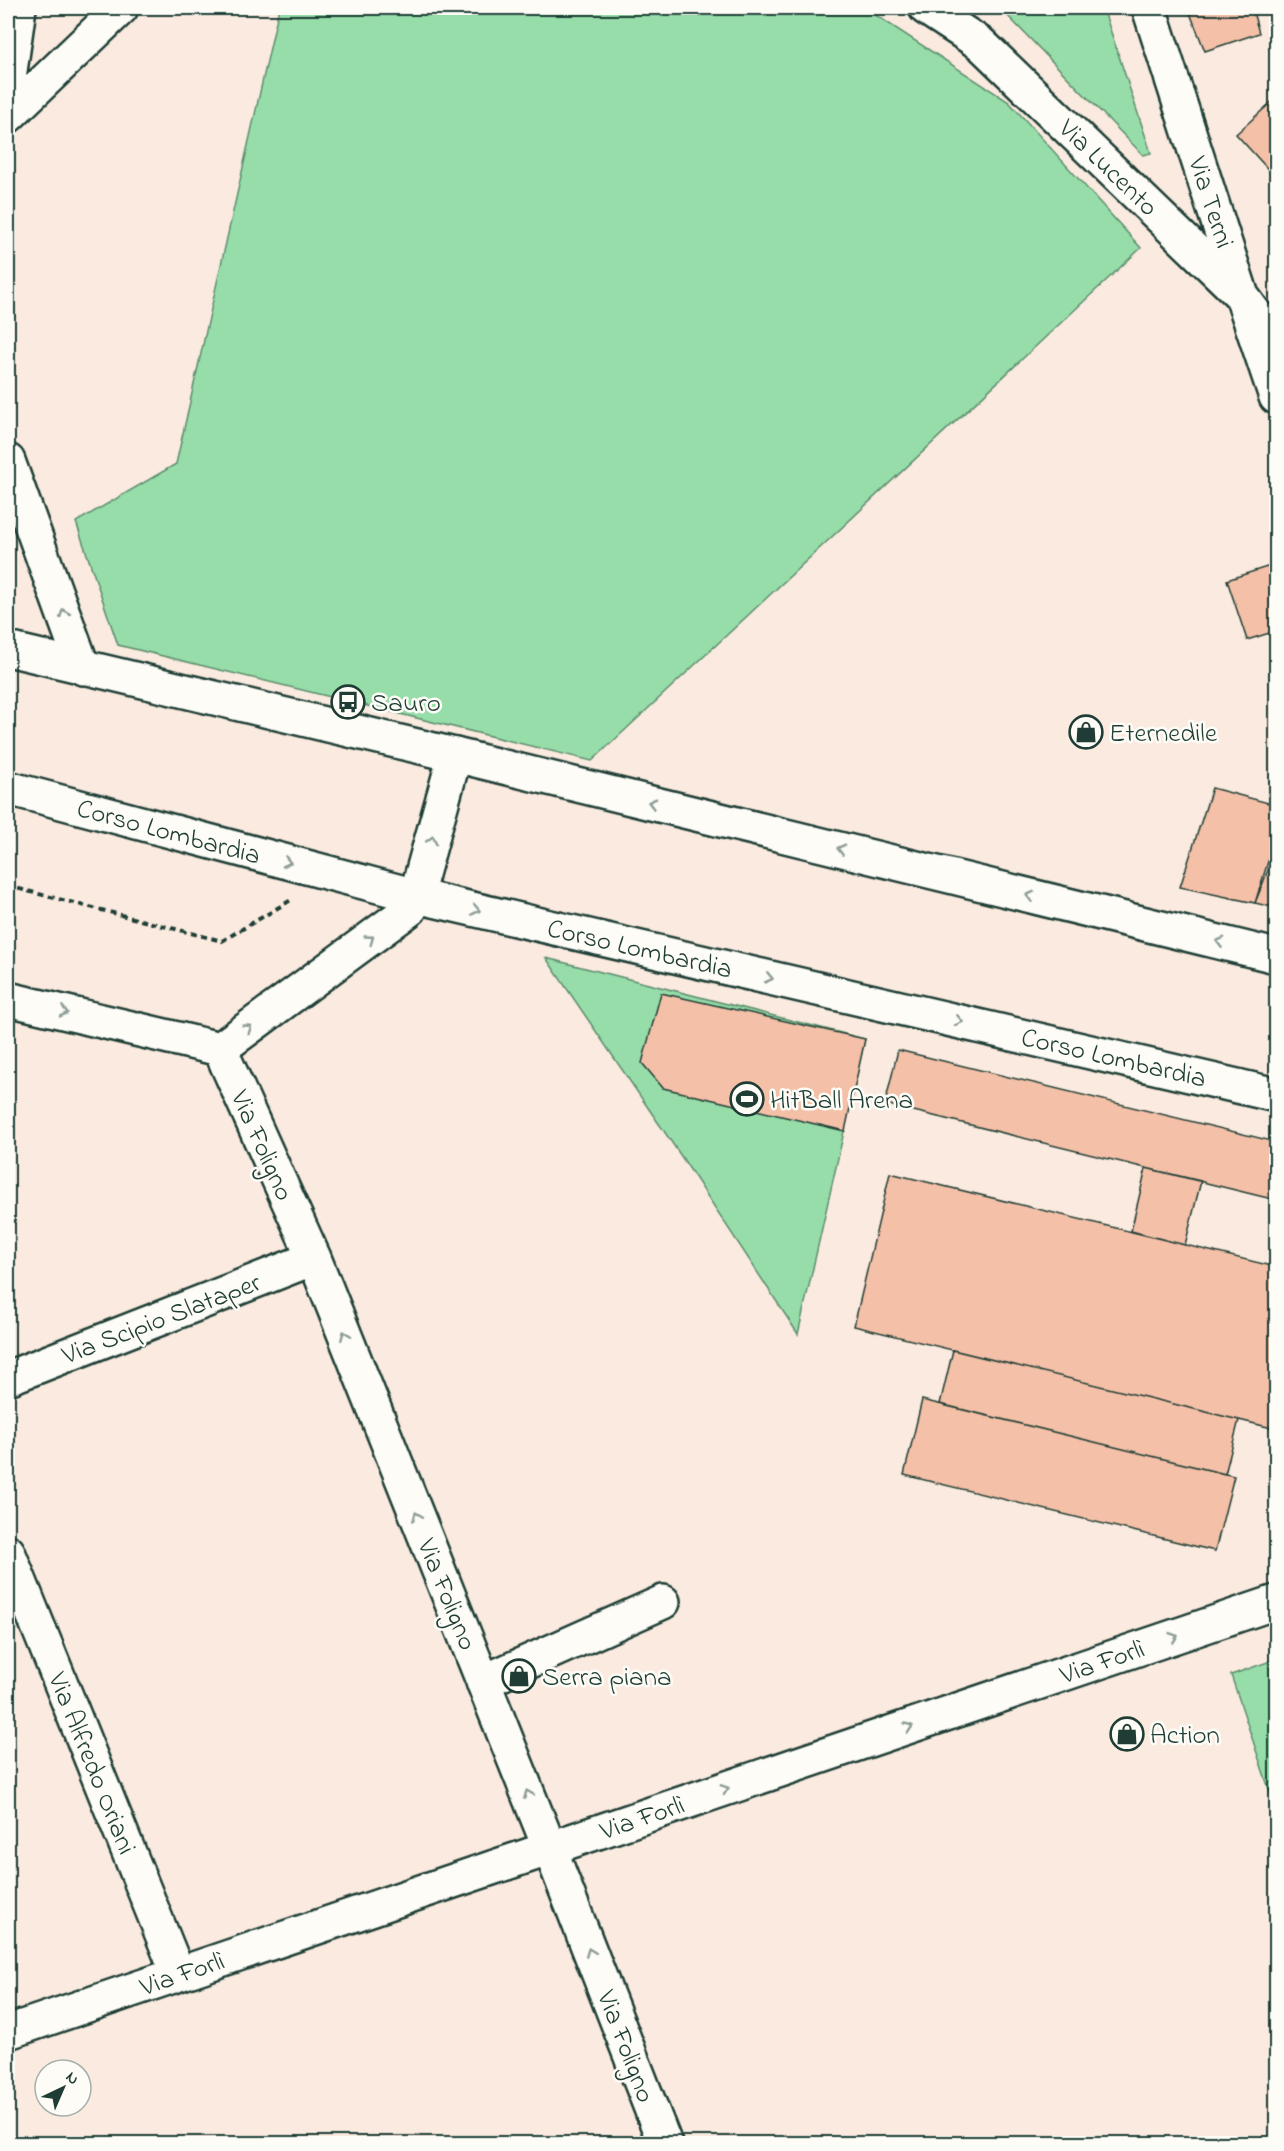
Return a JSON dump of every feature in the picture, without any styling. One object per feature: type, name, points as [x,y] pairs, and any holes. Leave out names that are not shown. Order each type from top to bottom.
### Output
[{"type":"street","points":[[8,85],[19,8]]},
{"type":"street","points":[[8,116],[121,8]]},
{"type":"street","name":"Via Lucento","points":[[926,8],[934,11],[981,44],[1242,296],[1276,342]]},
{"type":"street","name":"Via Terni","points":[[1149,8],[1276,397]]},
{"type":"street","points":[[8,461],[83,668]]},
{"type":"street","points":[[8,650],[455,755],[1276,956]]},
{"type":"street","points":[[8,999],[220,1049],[410,909],[416,896],[455,755]]},
{"type":"street","name":"Corso Lombardia","points":[[8,788],[416,896],[1276,1095]]},
{"type":"street","name":"Via Foligno","points":[[220,1049],[314,1258],[665,2144]]},
{"type":"street","name":"Via Scipio Slataper","points":[[8,1378],[314,1258]]},
{"type":"street","name":"Via Alfredo Oriani","points":[[8,1552],[178,1974]]},
{"type":"street","points":[[483,1682],[663,1602]]},
{"type":"street","name":"Via Forlì","points":[[8,2032],[1276,1602]]},
{"type":"path","points":[[8,886],[222,941],[333,874]]},
{"type":"green space","points":[[279,8],[865,8],[1009,102],[1141,248],[592,761],[118,645],[76,522],[176,464]]},
{"type":"green space","points":[[994,8],[1103,8],[1151,153],[1143,155],[1006,14]]},
{"type":"green space","name":"HitBall Arena","points":[[546,958],[865,1039],[798,1334],[683,1159]]},
{"type":"green space","points":[[1276,1659],[1276,1810],[1231,1675]]},
{"type":"building","points":[[1188,8],[1252,8],[1259,33],[1205,51]]},
{"type":"building","points":[[1276,98],[1276,178],[1236,134]]},
{"type":"building","points":[[1276,564],[1276,631],[1247,640],[1227,580]]},
{"type":"building","points":[[1212,788],[1276,805],[1276,836],[1255,903],[1180,887]]},
{"type":"building","points":[[1276,850],[1276,908],[1255,903]]},
{"type":"building","points":[[661,993],[865,1039],[845,1131],[663,1088],[642,1063]]},
{"type":"building","points":[[898,1050],[1276,1142],[1276,1200],[885,1104]]},
{"type":"building","points":[[1146,1168],[1201,1181],[1185,1245],[1131,1231]]},
{"type":"building","points":[[890,1173],[1276,1267],[1276,1409],[1272,1428],[854,1326]]},
{"type":"building","points":[[953,1350],[1239,1420],[1225,1474],[940,1404]]},
{"type":"building","points":[[922,1400],[1234,1476],[1215,1551],[904,1475]]},
{"type":"place","name":"Sauro","points":[[348,702]]},
{"type":"place","name":"Eternedile","points":[[1086,732]]},
{"type":"place","name":"HitBall Arena","points":[[747,1099]]},
{"type":"place","name":"Serra piana","points":[[519,1676]]},
{"type":"place","name":"Action","points":[[1127,1734]]}]
